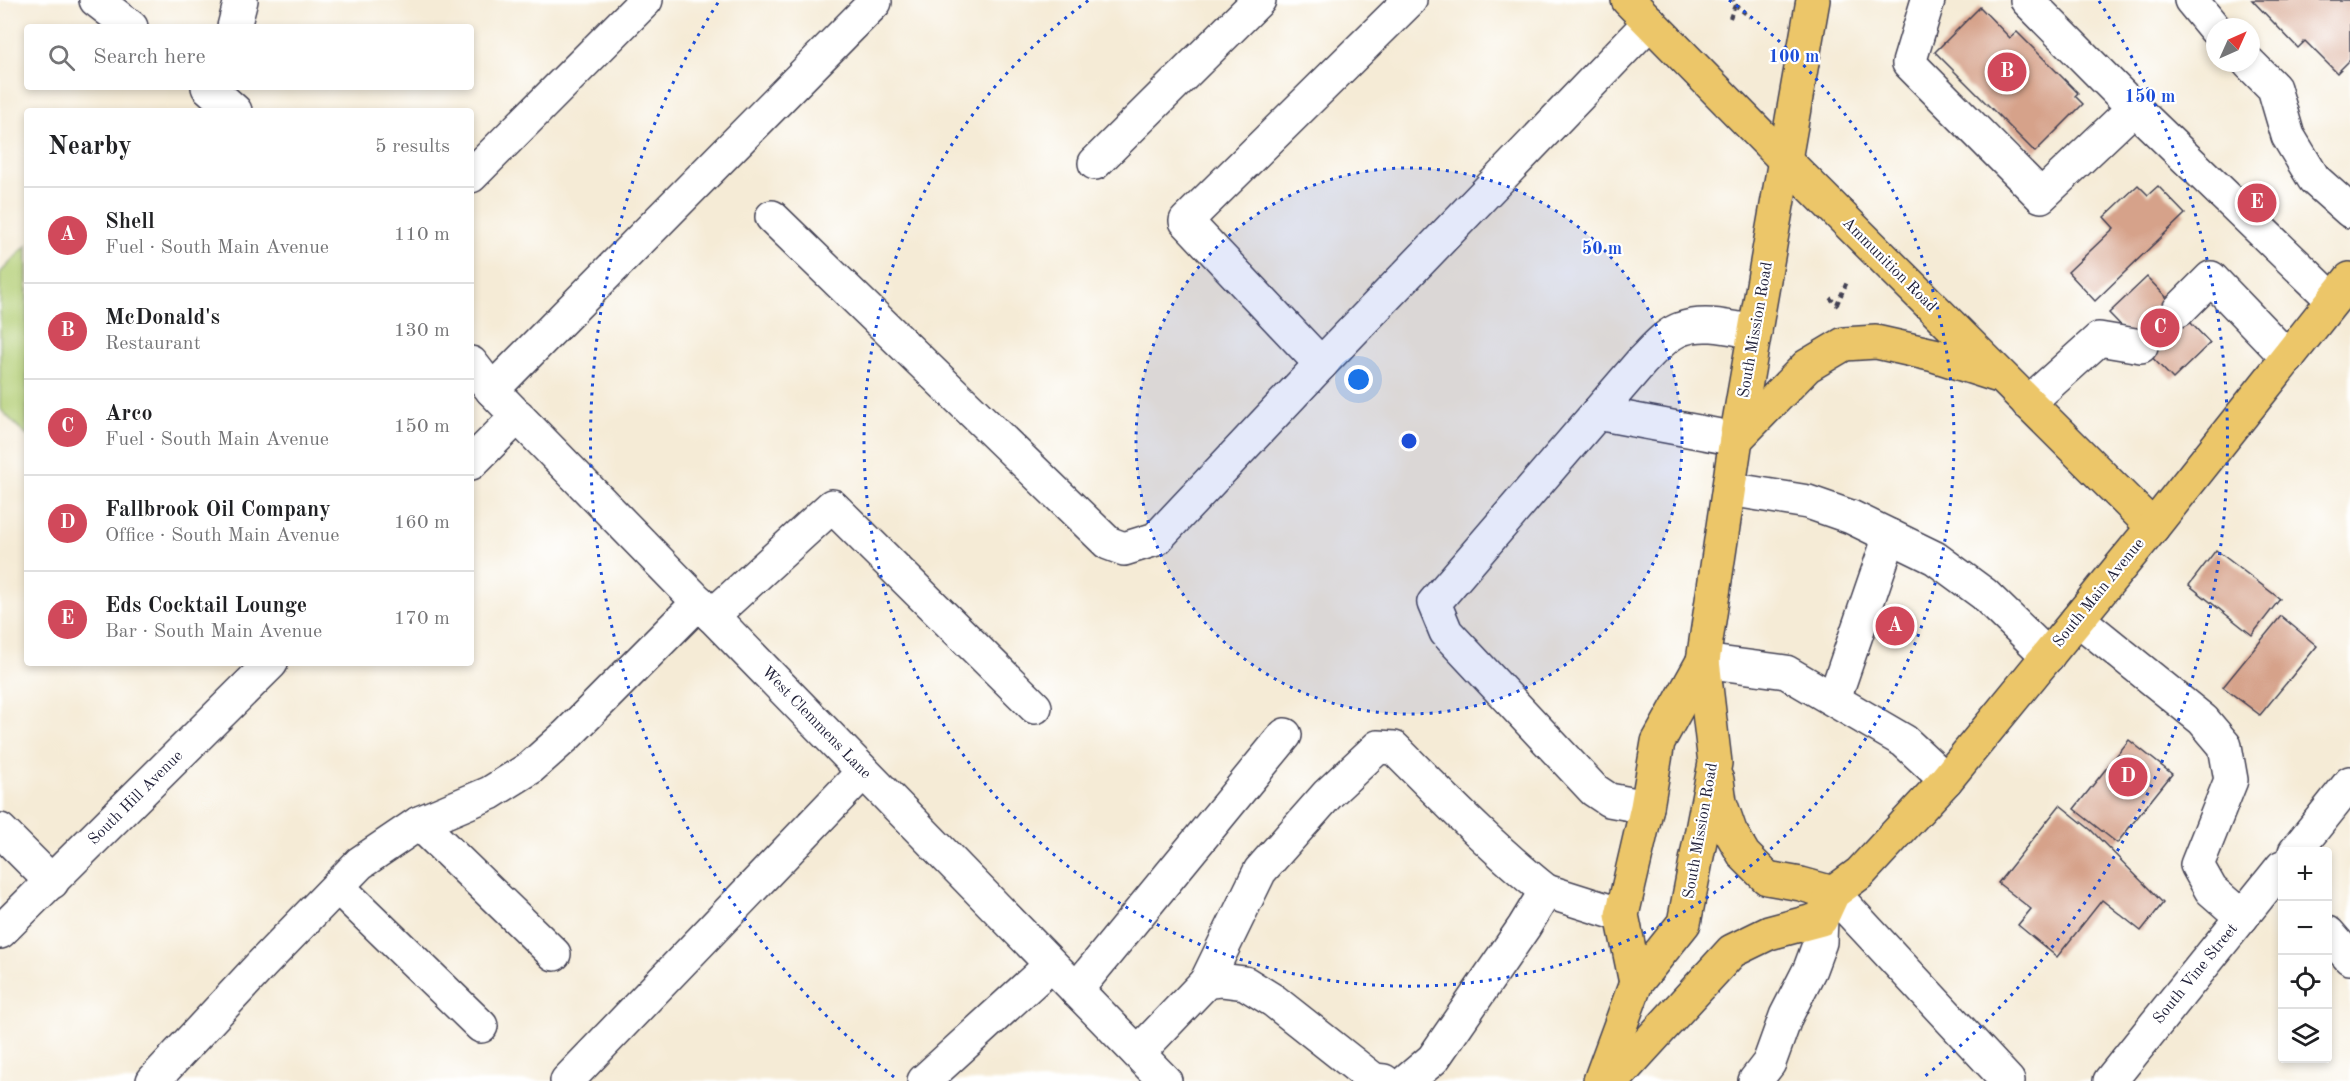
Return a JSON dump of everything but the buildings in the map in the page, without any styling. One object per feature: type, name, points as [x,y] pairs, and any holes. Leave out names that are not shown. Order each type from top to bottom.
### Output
[{"type":"main road","name":"South Mission Road","points":[[1600,1081],[1636,983],[1684,923],[1715,763],[1703,661],[1736,439],[1813,0]]},
{"type":"main road","name":"Ammunition Road","points":[[1639,11],[2153,527]]},
{"type":"main road","name":"South Main Avenue","points":[[1613,1081],[1731,951],[1827,906],[1946,780],[2153,527],[2341,290]]},
{"type":"main road","points":[[1736,439],[1807,366],[1844,344],[1876,342],[1934,355],[2001,376]]},
{"type":"main road","name":"South Mission Road","points":[[1636,983],[1622,915],[1647,807],[1658,742],[1703,661]]},
{"type":"main road","points":[[1715,763],[1720,802],[1730,831],[1744,855],[1767,878],[1801,884],[1827,906]]},
{"type":"street","points":[[96,0],[127,24]]},
{"type":"street","points":[[235,24],[241,0]]},
{"type":"street","points":[[474,173],[646,0]]},
{"type":"street","points":[[1095,163],[1259,0]]},
{"type":"street","points":[[1321,364],[1186,221],[1410,0]]},
{"type":"street","points":[[1928,0],[1910,63],[2041,196],[2134,108]]},
{"type":"street","points":[[2027,0],[2134,108],[2341,290]]},
{"type":"street","points":[[2191,0],[2206,18]]},
{"type":"street","points":[[492,390],[875,2]]},
{"type":"street","points":[[771,217],[1108,543],[1124,549],[1156,539],[1321,364],[1639,11]]},
{"type":"street","points":[[2258,72],[2274,88],[2288,136],[2314,179],[2350,211]]},
{"type":"street","points":[[211,90],[232,108]]},
{"type":"street","points":[[2179,310],[2211,278],[2288,357]]},
{"type":"street","points":[[1647,807],[1608,801],[1594,790],[1446,632],[1434,603],[1642,361],[1665,339],[1681,329],[1706,325],[1755,332]]},
{"type":"street","points":[[2028,403],[2099,339],[2141,346]]},
{"type":"street","name":"West Clemmens Lane","points":[[474,367],[492,390],[1165,1081]]},
{"type":"street","points":[[1597,413],[1736,439]]},
{"type":"street","points":[[474,460],[518,416]]},
{"type":"street","points":[[1729,489],[1808,502],[1851,517],[1935,558],[1984,594],[2048,656]]},
{"type":"street","points":[[153,1081],[262,963],[360,863],[419,824],[490,793],[530,768],[705,609],[832,506],[1035,708]]},
{"type":"street","points":[[1834,699],[1890,536]]},
{"type":"street","points":[[2078,619],[2203,720],[2225,746],[2231,780],[2197,865],[2211,890],[2242,917]]},
{"type":"street","points":[[1703,661],[1786,672],[1904,741],[1946,780]]},
{"type":"street","name":"South Hill Avenue","points":[[0,932],[268,666]]},
{"type":"street","points":[[1076,990],[1285,735]]},
{"type":"street","points":[[1138,1053],[1206,982],[1260,871],[1328,794],[1378,747],[1394,748],[1473,827],[1546,891],[1622,915]]},
{"type":"street","points":[[567,1081],[863,772]]},
{"type":"street","points":[[2299,847],[2350,783]]},
{"type":"street","points":[[419,824],[554,954]]},
{"type":"street","points":[[0,830],[52,882]]},
{"type":"street","name":"South Vine Street","points":[[2110,1081],[2242,917],[2278,881]]},
{"type":"street","points":[[338,887],[481,1026]]},
{"type":"street","points":[[1407,1081],[1432,1059],[1524,927],[1546,891]]},
{"type":"street","points":[[1755,1081],[1769,1063],[1786,1016],[1812,963],[1820,942],[1827,906]]},
{"type":"street","points":[[1827,906],[2008,1081]]},
{"type":"street","points":[[2332,938],[2350,958]]},
{"type":"street","points":[[924,1081],[1051,965]]},
{"type":"street","points":[[1206,982],[1221,980],[1245,983],[1274,1001],[1374,1080],[1384,1081]]},
{"type":"path","points":[[1733,0],[1735,5],[1750,17]]},
{"type":"path","points":[[1730,18],[1735,5]]},
{"type":"path","points":[[1837,304],[1847,282]]},
{"type":"green space","points":[[24,248],[24,433],[0,409],[0,273]]},
{"type":"tunnel","points":[[2141,346],[2179,310]]},
{"type":"place","name":"McDonald's","points":[[2007,72]]},
{"type":"place","name":"Eds Cocktail Lounge","points":[[2257,203]]},
{"type":"place","name":"Arco","points":[[2160,328]]},
{"type":"place","name":"Shell","points":[[1895,626]]},
{"type":"place","name":"Fallbrook Oil Company","points":[[2128,777]]}]
